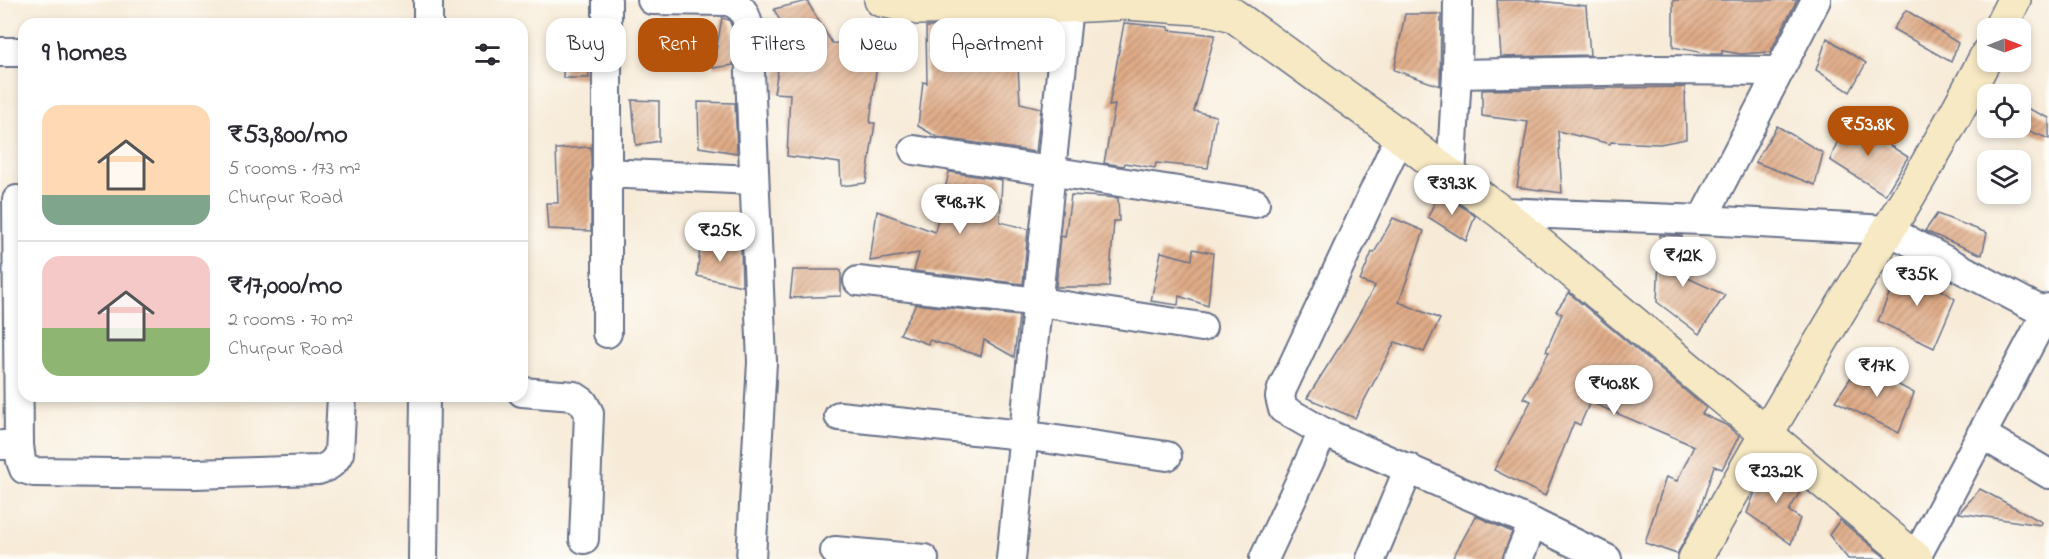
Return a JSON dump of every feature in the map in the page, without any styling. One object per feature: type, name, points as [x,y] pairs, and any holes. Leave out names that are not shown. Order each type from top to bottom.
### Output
[{"type":"street","points":[[428,0],[428,18]]},
{"type":"street","points":[[607,0],[607,333]]},
{"type":"street","points":[[652,0],[728,1],[739,5],[745,13],[748,25],[762,362],[752,559]]},
{"type":"street","points":[[881,0],[921,4],[1068,6],[1128,2],[1211,9],[1233,15],[1400,136],[1501,213],[1915,559],[2048,312],[1888,230],[1702,220],[1501,213]]},
{"type":"street","points":[[1450,176],[1457,74],[1458,0]]},
{"type":"street","points":[[1702,220],[1816,0]]},
{"type":"street","points":[[2005,18],[2014,0]]},
{"type":"street","points":[[1011,559],[1068,6]]},
{"type":"street","points":[[0,52],[18,52]]},
{"type":"street","points":[[1457,74],[1655,70],[1779,71]]},
{"type":"street","points":[[1695,559],[1765,435],[1888,230],[1978,72]]},
{"type":"street","points":[[1400,136],[1280,397],[1283,409],[1323,432],[1533,523],[1607,559]]},
{"type":"street","points":[[914,150],[1256,203]]},
{"type":"street","points":[[606,173],[753,180]]},
{"type":"street","points":[[14,200],[10,445],[24,468],[34,472],[195,474],[318,470],[329,467],[339,453],[342,402]]},
{"type":"street","points":[[858,281],[1039,302],[1202,327]]},
{"type":"street","points":[[528,392],[574,396],[583,402],[589,413],[584,539]]},
{"type":"street","points":[[423,559],[425,402]]},
{"type":"street","points":[[839,416],[1022,435],[1167,456]]},
{"type":"street","points":[[1264,559],[1323,432]]},
{"type":"street","points":[[1982,434],[2049,474]]},
{"type":"street","points":[[1371,559],[1409,468]]},
{"type":"street","points":[[1518,559],[1533,523]]},
{"type":"street","points":[[835,551],[924,559]]},
{"type":"building","points":[[1497,0],[1529,0],[1586,6],[1590,55],[1501,57]]},
{"type":"building","points":[[1673,0],[1797,0],[1770,52],[1741,54],[1722,51],[1722,54],[1709,54],[1673,47]]},
{"type":"building","points":[[807,1],[817,18],[778,18],[774,9]]},
{"type":"building","points":[[1906,10],[1958,43],[1951,62],[1893,29]]},
{"type":"building","points":[[1405,14],[1441,14],[1440,86],[1394,70]]},
{"type":"building","points":[[722,18],[729,20],[730,65],[718,67],[718,40]]},
{"type":"building","points":[[1124,23],[1169,27],[1169,30],[1215,35],[1194,111],[1216,116],[1208,168],[1156,163],[1155,168],[1125,163],[1124,166],[1104,163],[1115,105],[1109,106]]},
{"type":"building","points":[[926,27],[930,27],[930,72],[1018,72],[1020,103],[1041,108],[1036,152],[937,137],[918,126],[923,82],[927,83]]},
{"type":"building","points":[[827,35],[832,43],[839,43],[839,72],[876,72],[870,123],[875,123],[866,183],[841,186],[840,163],[787,156],[790,94],[774,93],[778,72],[827,72]]},
{"type":"building","points":[[1827,38],[1866,63],[1850,92],[1816,70]]},
{"type":"building","points":[[563,72],[589,72],[589,78],[563,78]]},
{"type":"building","points":[[1685,87],[1686,139],[1660,144],[1611,142],[1610,144],[1558,131],[1562,193],[1517,187],[1528,122],[1482,116],[1482,90]]},
{"type":"building","points":[[632,100],[659,101],[659,141],[636,145]]},
{"type":"building","points":[[698,102],[735,103],[737,153],[699,147]]},
{"type":"building","points":[[2031,110],[2049,118],[2049,139],[2031,132]]},
{"type":"building","points":[[1847,118],[1908,157],[1885,195],[1830,160]]},
{"type":"building","points":[[1777,126],[1823,153],[1815,185],[1755,162]]},
{"type":"building","points":[[591,147],[591,231],[548,229],[546,203],[558,203],[556,149]]},
{"type":"building","points":[[949,172],[1002,180],[1000,222],[1028,229],[1023,284],[914,271],[919,253],[870,261],[877,211],[935,232]]},
{"type":"building","points":[[1440,191],[1475,216],[1466,241],[1428,217]]},
{"type":"building","points":[[1071,195],[1118,198],[1119,221],[1114,221],[1109,287],[1056,287],[1061,236],[1065,237]]},
{"type":"building","points":[[1937,214],[1987,233],[1982,255],[1925,231]]},
{"type":"building","points":[[1393,218],[1424,231],[1399,302],[1440,319],[1424,352],[1395,342],[1355,418],[1307,398],[1375,286],[1360,281],[1372,252],[1374,253]]},
{"type":"building","points":[[1660,235],[1682,236],[1679,274],[1725,295],[1699,334],[1657,302]]},
{"type":"building","points":[[701,240],[741,247],[742,286],[697,276]]},
{"type":"building","points":[[1193,249],[1213,253],[1208,306],[1179,296],[1178,305],[1151,301],[1161,252],[1192,260]]},
{"type":"building","points":[[1902,263],[1955,299],[1934,348],[1878,321]]},
{"type":"building","points":[[793,270],[841,270],[841,296],[790,298]]},
{"type":"building","points":[[1569,293],[1706,408],[1702,414],[1726,425],[1739,436],[1722,469],[1714,466],[1698,515],[1677,554],[1645,543],[1666,477],[1677,481],[1694,446],[1590,402],[1580,425],[1574,422],[1545,496],[1494,470],[1531,401],[1523,398],[1549,352],[1546,351],[1562,314],[1556,311]]},
{"type":"building","points":[[916,304],[1019,316],[1014,357],[984,340],[981,356],[929,340],[928,344],[900,334]]},
{"type":"building","points":[[1860,364],[1914,393],[1899,433],[1835,401]]},
{"type":"building","points":[[1775,466],[1802,488],[1789,511],[1800,518],[1791,544],[1747,513],[1756,489]]},
{"type":"building","points":[[1980,489],[2042,522],[2041,525],[1959,513]]},
{"type":"building","points":[[1476,516],[1512,532],[1502,559],[1452,559]]},
{"type":"building","points":[[1840,520],[1887,559],[1848,559],[1829,535]]}]
